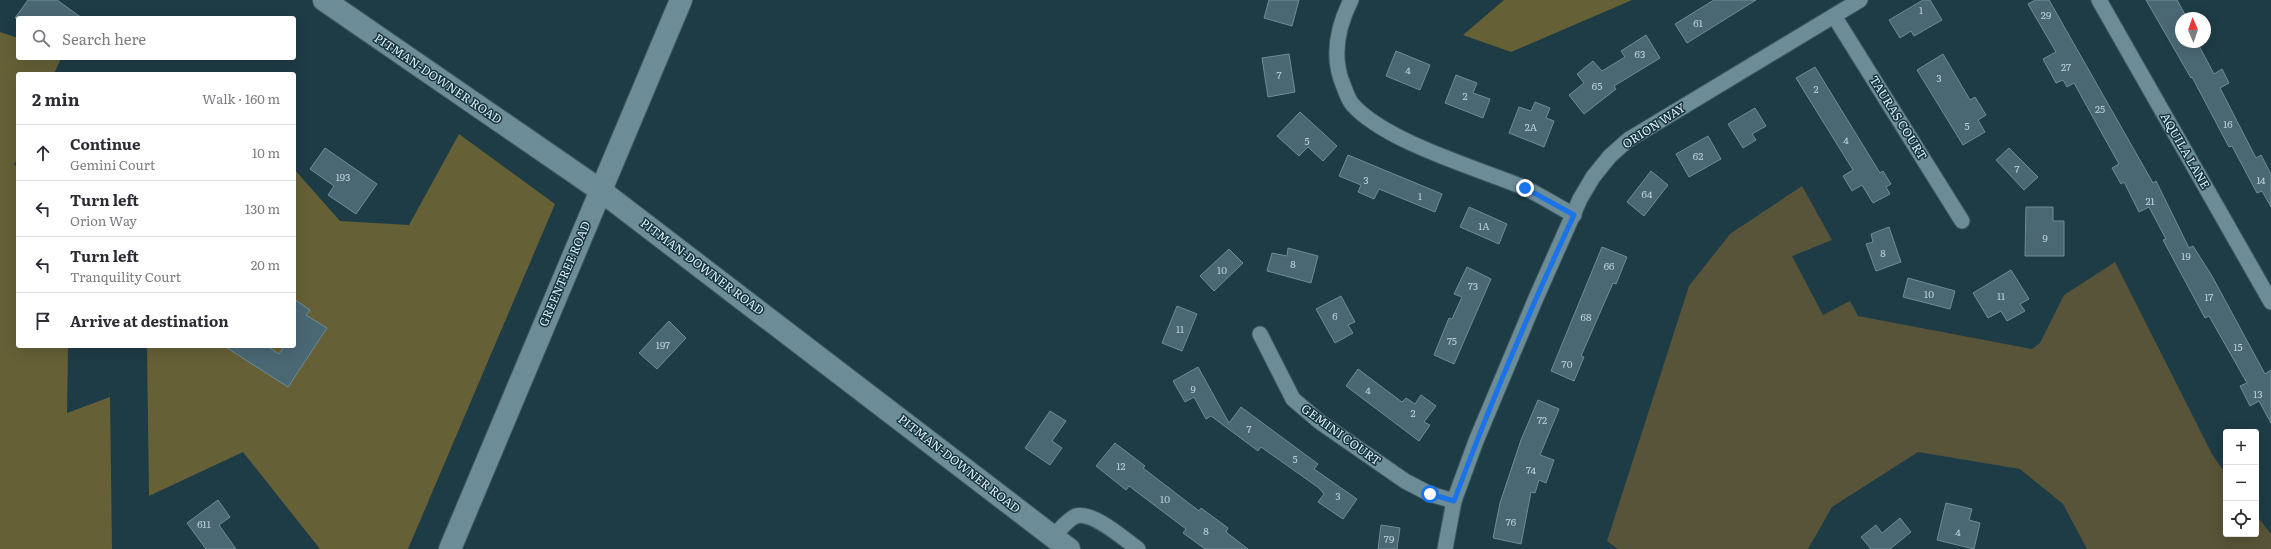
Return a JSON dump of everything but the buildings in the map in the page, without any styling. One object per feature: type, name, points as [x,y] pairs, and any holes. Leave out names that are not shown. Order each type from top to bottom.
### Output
[{"type":"street","name":"PITMAN-DOWNER ROAD","points":[[324,0],[600,190],[1060,543]]},
{"type":"street","name":"GREENTREE ROAD","points":[[450,549],[681,0]]},
{"type":"street","points":[[1352,0],[1345,12],[1335,47],[1340,77],[1351,103],[1369,120],[1390,132],[1434,152],[1525,188],[1574,215]]},
{"type":"street","name":"ORION WAY","points":[[1445,549],[1454,501],[1476,440],[1536,298],[1593,177],[1610,156],[1628,140],[1860,0]]},
{"type":"street","name":"AQUILA LANE","points":[[2099,0],[2271,302]]},
{"type":"street","name":"TAURAS COURT","points":[[1834,16],[1962,221]]},
{"type":"street","name":"GEMINI COURT","points":[[1260,334],[1293,400],[1320,422],[1405,481],[1430,494],[1454,501]]},
{"type":"street","points":[[1060,543],[1075,516],[1088,516],[1105,525],[1138,549]]},
{"type":"shaded area","points":[[1504,0],[1632,0],[1511,52],[1463,35]]},
{"type":"shaded area","points":[[0,32],[16,37],[16,60],[60,60],[55,72],[16,72],[16,161],[14,165],[16,166],[16,348],[68,348],[67,413],[110,397],[112,549],[0,549]]},
{"type":"shaded area","points":[[459,134],[555,204],[408,549],[320,549],[243,452],[149,496],[147,348],[296,348],[296,171],[340,221],[409,225]]},
{"type":"shaded area","points":[[1802,186],[1832,240],[1792,256],[1823,315],[1850,301],[1858,316],[2032,349],[2040,343],[2064,295],[2115,262],[2213,456],[2223,470],[2223,537],[2259,537],[2259,519],[2271,534],[2271,549],[2087,549],[2063,504],[2020,469],[1918,452],[1832,507],[1808,549],[1618,549],[1607,541],[1689,286],[1730,234]]},
{"type":"route","points":[[1430,494],[1454,501],[1476,440],[1536,298],[1574,215],[1525,188]]}]
